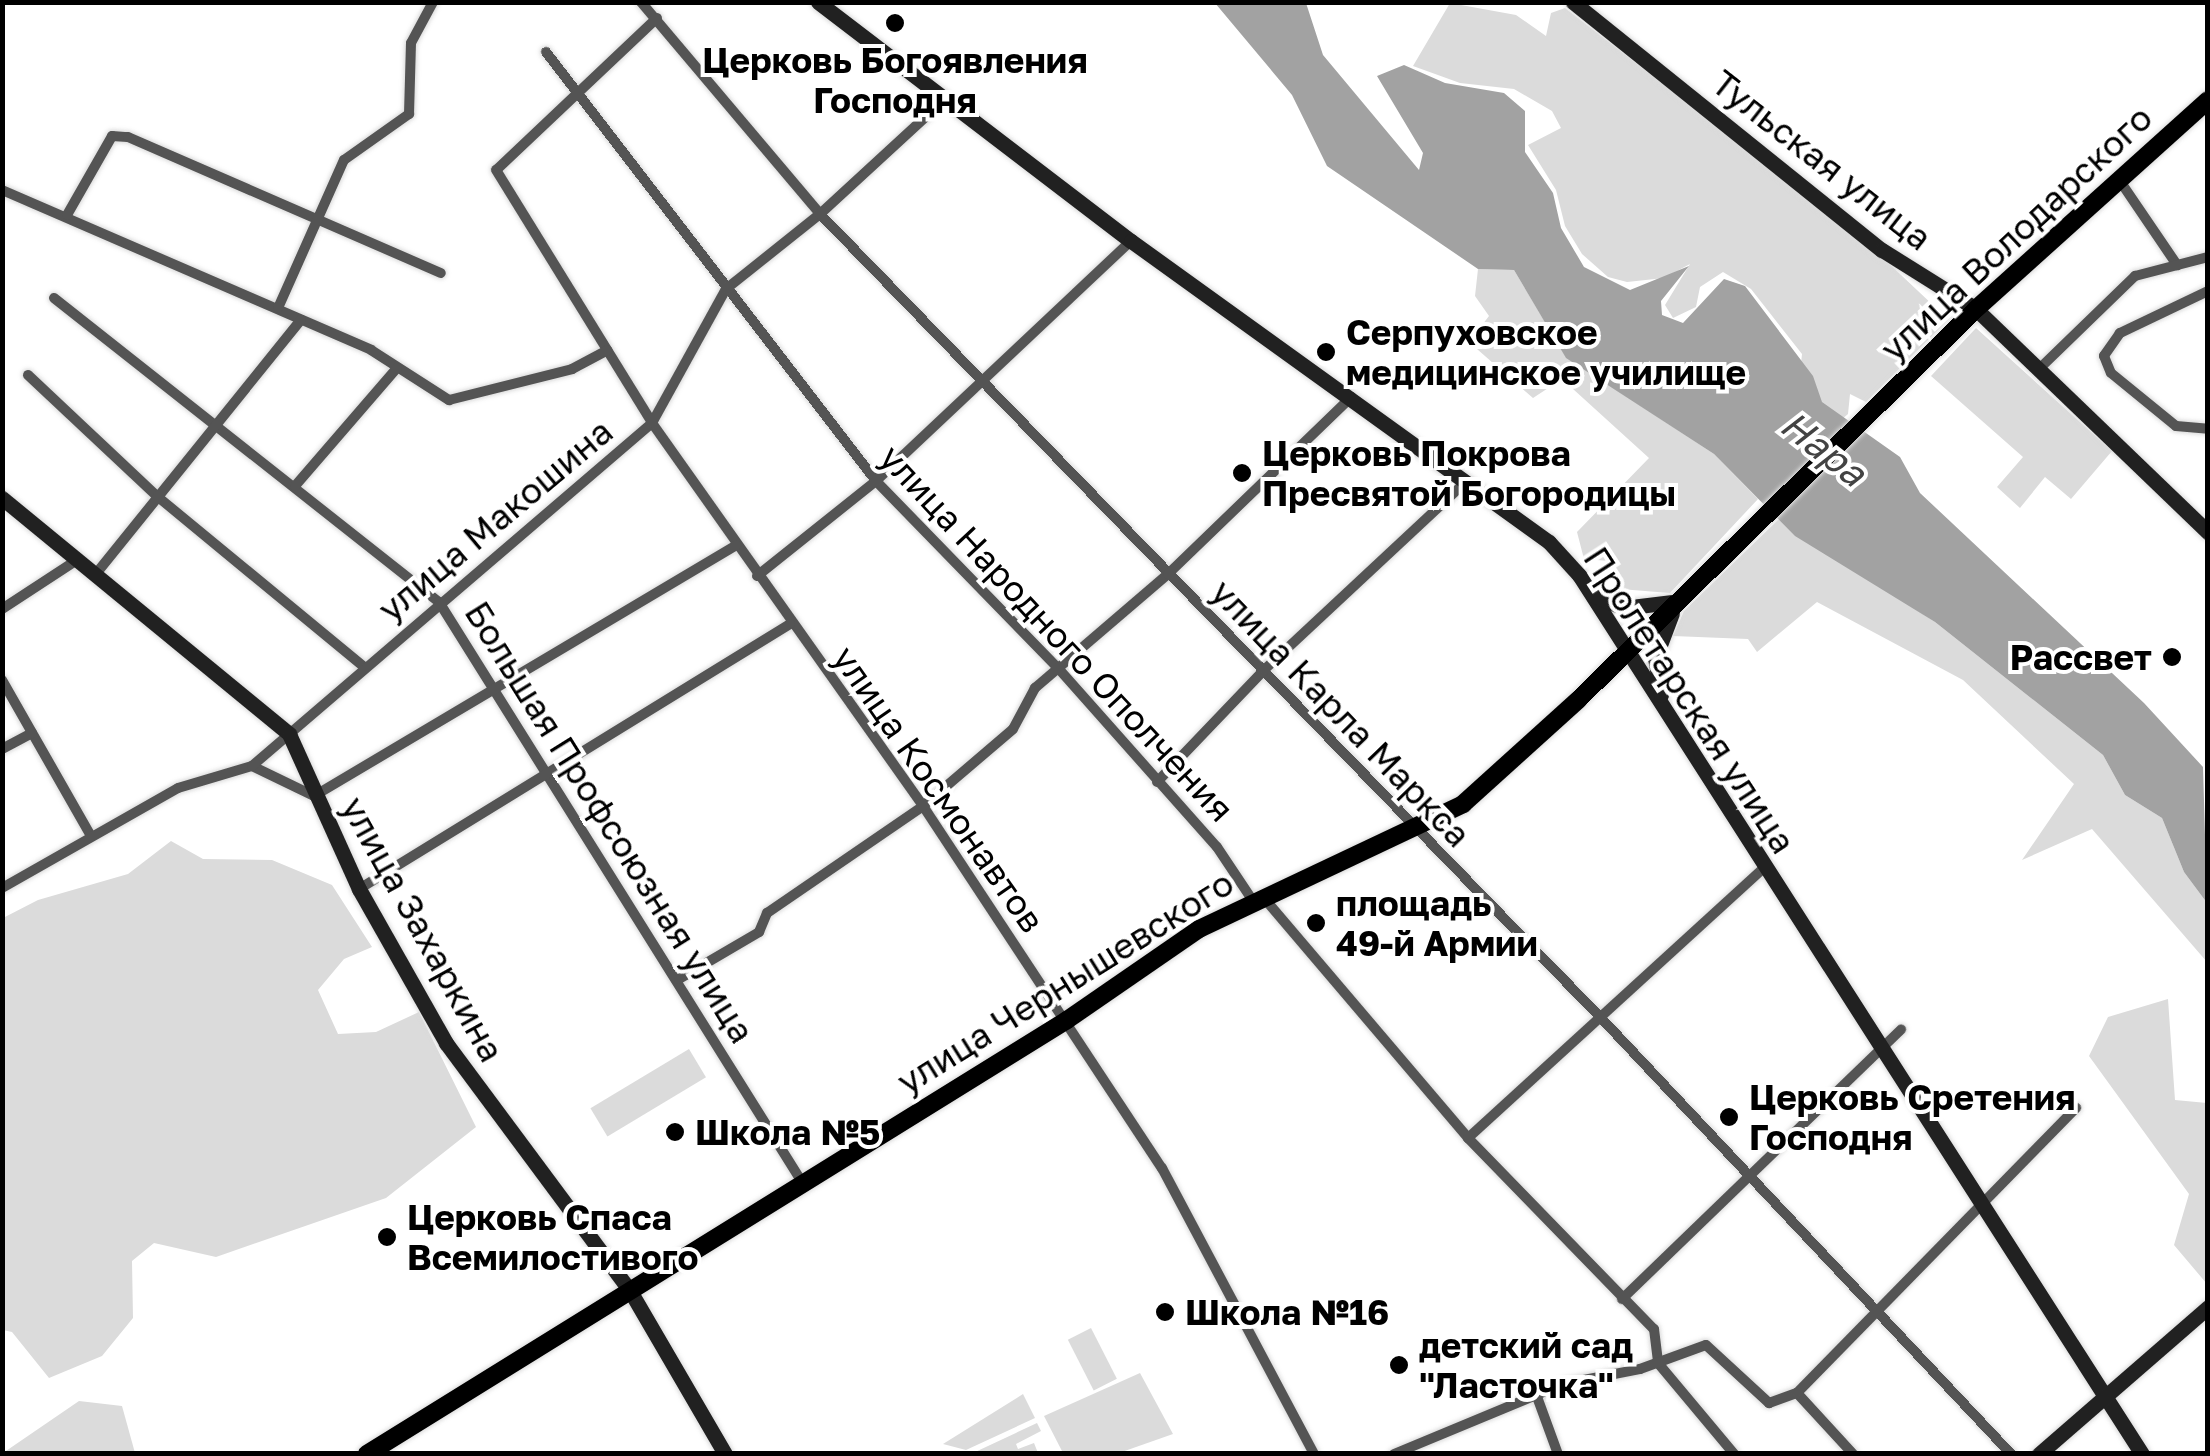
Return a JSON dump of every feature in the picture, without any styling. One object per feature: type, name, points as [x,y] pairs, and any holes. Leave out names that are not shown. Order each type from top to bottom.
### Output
[{"type":"main road","name":"улица Володарского","points":[[1758,524],[1976,309],[2208,100]]},
{"type":"main road","name":"улица Чернышевского","points":[[367,1454],[1068,1020],[1200,929],[1414,832],[1464,804],[1628,652],[1758,524]]},
{"type":"street","points":[[278,308],[344,160],[409,114],[412,43],[433,2]]},
{"type":"street","name":"улица Карла Маркса","points":[[641,2],[820,214],[1264,670],[1414,832],[1602,1019],[2010,1454]]},
{"type":"street","name":"Пролетарская улица","points":[[818,2],[1131,240],[1550,542],[1591,593],[1878,1050],[2142,1454]]},
{"type":"street","name":"Тульская улица","points":[[1573,2],[1882,250],[1976,309],[2208,532]]},
{"type":"street","points":[[577,92],[657,18]]},
{"type":"street","name":"улица Народного Ополчения","points":[[546,52],[876,481],[1058,668],[1217,847],[1252,898],[1264,898],[1468,1138],[1654,1329],[1658,1363],[1734,1454]]},
{"type":"street","name":"улица Космонавтов","points":[[577,92],[496,170],[652,423],[1068,1020],[1166,1175],[1314,1454]]},
{"type":"street","name":"улица Макошина","points":[[2,888],[178,788],[252,766],[652,423],[726,289],[820,214],[944,100]]},
{"type":"street","points":[[68,215],[112,136],[128,136],[318,215],[441,273]]},
{"type":"street","points":[[2120,180],[2178,264]]},
{"type":"street","points":[[2,190],[278,308],[396,368],[420,387],[462,400],[572,370],[608,350]]},
{"type":"street","points":[[757,576],[876,481],[1131,240]]},
{"type":"street","points":[[2039,369],[2135,276],[2208,257]]},
{"type":"street","points":[[2204,429],[2176,426],[2112,373],[2104,356],[2120,334],[2208,291]]},
{"type":"street","name":"Большая Профсоюзная улица","points":[[54,298],[439,602],[547,779],[679,978],[802,1182]]},
{"type":"street","points":[[95,576],[301,320]]},
{"type":"street","points":[[295,486],[396,368]]},
{"type":"street","points":[[28,375],[158,497],[364,667]]},
{"type":"street","points":[[679,978],[759,932],[767,913],[922,806],[1013,730],[1035,688],[1168,574],[1352,396]]},
{"type":"street","points":[[1158,782],[1264,670],[1468,480]]},
{"type":"street","name":"улица Захаркина","points":[[2,498],[290,734],[314,796],[359,889],[446,1042],[629,1290],[725,1454]]},
{"type":"street","points":[[252,766],[314,796],[736,545]]},
{"type":"street","points":[[2,609],[77,560]]},
{"type":"street","points":[[1591,593],[1623,608],[1679,601],[1655,658],[1666,714]]},
{"type":"street","points":[[359,889],[547,779],[790,624]]},
{"type":"street","points":[[2,680],[91,836]]},
{"type":"street","points":[[2,748],[32,733]]},
{"type":"street","points":[[1468,1138],[1763,870]]},
{"type":"street","points":[[1622,1299],[1746,1173],[1901,1030]]},
{"type":"street","points":[[1394,1454],[1536,1394],[1658,1363],[1706,1345],[1770,1404],[1796,1393],[2076,1108]]},
{"type":"street","points":[[2039,1454],[2101,1394],[2208,1307]]},
{"type":"street","points":[[1796,1393],[1853,1454]]},
{"type":"street","points":[[1536,1394],[1558,1454]]},
{"type":"shaded area","points":[[1450,3],[1516,15],[1546,36],[1551,13],[1565,8],[1865,241],[1935,307],[1953,315],[1866,402],[1850,394],[1848,414],[1828,431],[1799,382],[1802,354],[1751,289],[1723,272],[1700,287],[1696,307],[1673,318],[1665,305],[1690,264],[1664,278],[1627,282],[1608,277],[1582,254],[1565,226],[1556,190],[1528,145],[1561,128],[1552,111],[1514,89],[1460,83],[1413,66]]},
{"type":"shaded area","points":[[1478,269],[1514,270],[1566,357],[1714,454],[1758,499],[1670,593],[1620,589],[1609,561],[1584,559],[1577,532],[1649,458],[1562,379],[1533,398],[1469,342],[1489,316],[1475,296]]},
{"type":"shaded area","points":[[1976,328],[2112,451],[2071,499],[2045,477],[2020,508],[1997,487],[2023,457],[1931,376]]},
{"type":"shaded area","points":[[1779,519],[1935,622],[2103,755],[2125,795],[2162,818],[2184,872],[2207,903],[2207,962],[2092,829],[2022,860],[2074,784],[1963,680],[1817,602],[1757,652],[1748,639],[1673,636],[1684,611]]},
{"type":"shaded area","points":[[171,841],[203,859],[272,860],[332,885],[372,947],[344,959],[318,990],[338,1034],[376,1032],[419,1012],[476,1127],[386,1198],[216,1257],[154,1243],[132,1261],[133,1318],[102,1356],[49,1378],[12,1332],[3,1330],[3,918],[38,900],[128,874]]},
{"type":"shaded area","points":[[2168,999],[2175,1100],[2207,1103],[2207,1284],[2174,1245],[2189,1194],[2089,1056],[2108,1017]]},
{"type":"shaded area","points":[[689,1049],[706,1077],[607,1137],[590,1108]]},
{"type":"shaded area","points":[[1091,1328],[1117,1379],[1094,1391],[1068,1340]]},
{"type":"shaded area","points":[[1140,1373],[1173,1434],[1119,1453],[1063,1453],[1044,1416]]},
{"type":"shaded area","points":[[1023,1394],[1035,1418],[966,1450],[943,1444]]},
{"type":"shaded area","points":[[79,1401],[122,1406],[135,1453],[3,1453]]},
{"type":"shaded area","points":[[1037,1423],[1041,1431],[1016,1444],[1018,1449],[1034,1443],[1038,1453],[973,1453]]},
{"type":"water","name":"Нара","points":[[1215,3],[1306,3],[1323,55],[1419,170],[1423,153],[1377,76],[1404,65],[1445,83],[1504,93],[1525,111],[1525,152],[1553,193],[1561,228],[1584,267],[1630,290],[1689,266],[1661,301],[1662,315],[1683,323],[1724,279],[1745,286],[1813,376],[1822,402],[1900,457],[1920,493],[2144,703],[2203,767],[2207,903],[2184,872],[2162,818],[2125,795],[2103,755],[1935,622],[1795,536],[1714,454],[1566,358],[1514,270],[1478,269],[1327,166],[1292,95]]},
{"type":"place","name":"Церковь Богоявления Господня","points":[[895,23]]},
{"type":"place","name":"Серпуховское медицинское училище","points":[[1326,352]]},
{"type":"place","name":"Церковь Покрова Пресвятой Богородицы","points":[[1242,473]]},
{"type":"place","name":"Рассвет","points":[[2172,657]]},
{"type":"place","name":"площадь 49-й Армии","points":[[1316,923]]},
{"type":"place","name":"Церковь Сретения Господня","points":[[1729,1117]]},
{"type":"place","name":"Школа №5","points":[[675,1132]]},
{"type":"place","name":"Церковь Спаса Всемилостивого","points":[[387,1237]]},
{"type":"place","name":"Школа №16","points":[[1165,1312]]},
{"type":"place","name":"детский сад \"Ласточка\"","points":[[1399,1365]]}]
